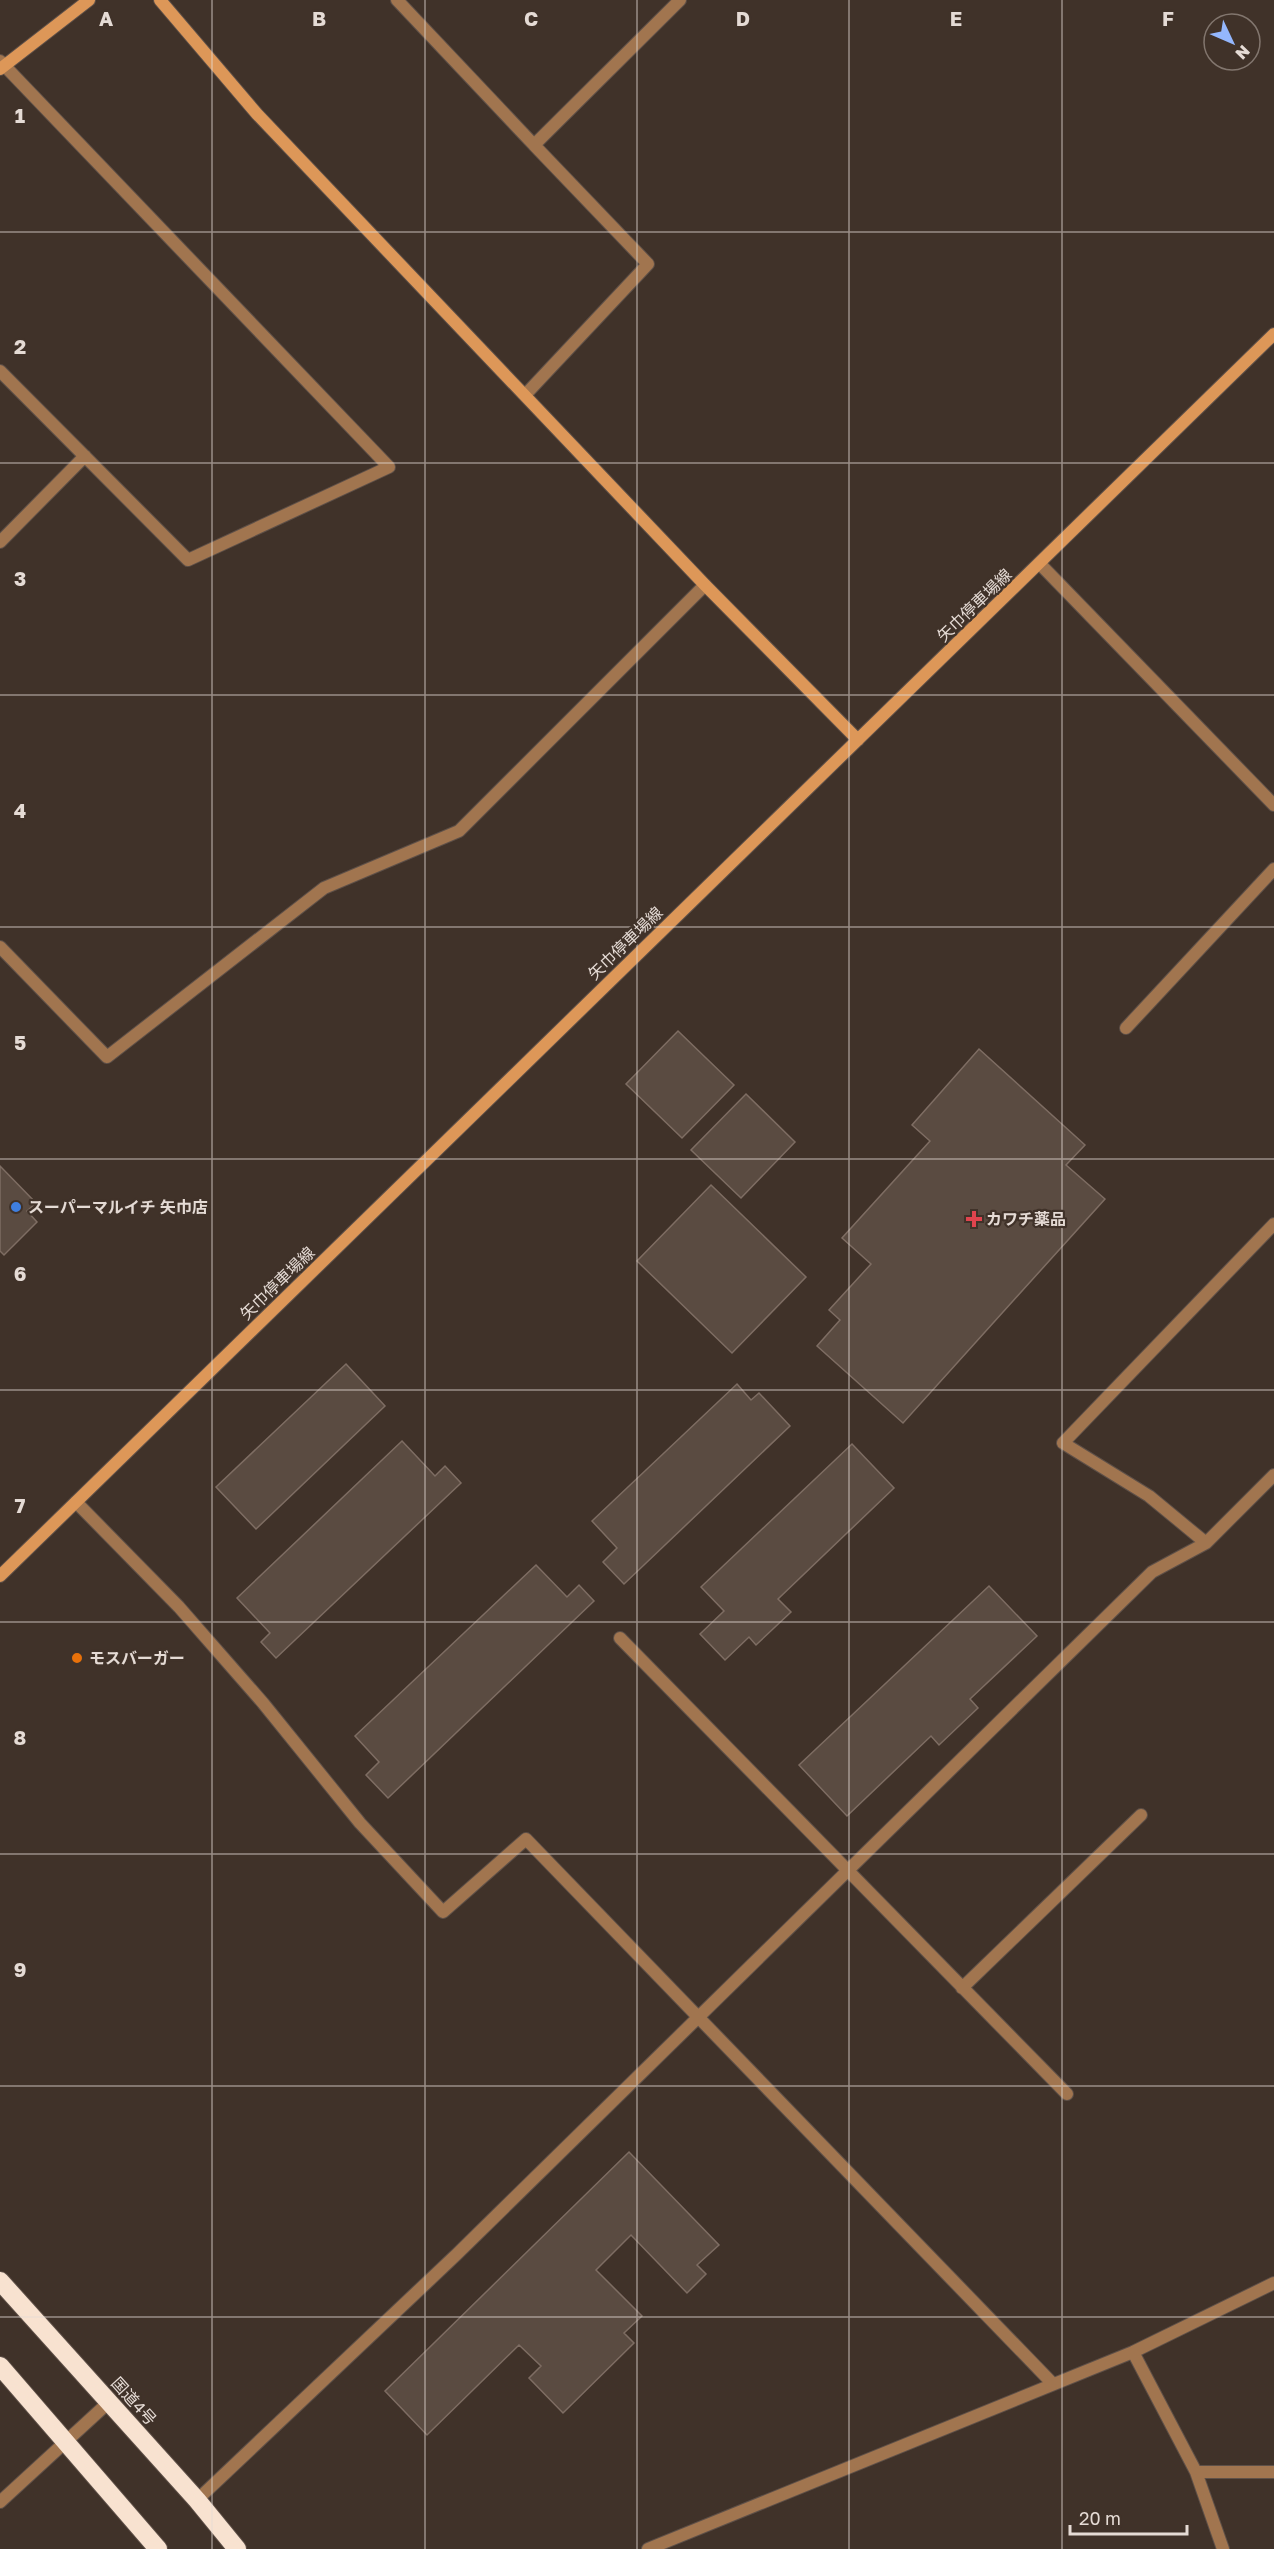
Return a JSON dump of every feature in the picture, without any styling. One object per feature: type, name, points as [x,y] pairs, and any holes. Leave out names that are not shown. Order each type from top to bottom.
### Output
[{"type":"highway","name":"国道4号","points":[[0,2282],[197,2500],[237,2549]]},
{"type":"highway","points":[[0,2366],[158,2549]]},
{"type":"main road","points":[[1,65],[89,0]]},
{"type":"main road","points":[[160,0],[257,114],[526,394],[705,585],[858,740]]},
{"type":"main road","name":"矢巾停車場線","points":[[0,1576],[1274,334]]},
{"type":"street","points":[[398,0],[648,264],[526,394]]},
{"type":"street","points":[[534,144],[680,0]]},
{"type":"street","points":[[0,370],[189,560],[389,467],[1,65]]},
{"type":"street","points":[[0,542],[85,456]]},
{"type":"street","points":[[1040,564],[1274,805]]},
{"type":"street","points":[[0,946],[107,1057],[324,888],[459,831],[705,585]]},
{"type":"street","points":[[1126,1028],[1274,869]]},
{"type":"street","points":[[1206,1543],[1149,1496],[1063,1443],[1274,1224]]},
{"type":"street","points":[[197,2500],[457,2254],[1152,1572],[1206,1543],[1274,1475]]},
{"type":"street","points":[[76,1502],[179,1607],[263,1703],[360,1823],[443,1912],[526,1839],[1053,2384]]},
{"type":"street","points":[[620,1638],[1067,2094]]},
{"type":"street","points":[[962,1988],[1141,1815]]},
{"type":"street","points":[[648,2549],[1133,2352],[1274,2283]]},
{"type":"street","points":[[1133,2352],[1196,2472],[1223,2549]]},
{"type":"street","points":[[0,2502],[109,2402]]},
{"type":"street","points":[[1196,2472],[1274,2472]]},
{"type":"building","points":[[678,1031],[734,1085],[682,1138],[626,1084]]},
{"type":"building","name":"カワチ薬品","points":[[979,1049],[1085,1145],[1066,1165],[1105,1199],[903,1423],[817,1346],[840,1320],[829,1310],[871,1264],[842,1238],[930,1141],[912,1125]]},
{"type":"building","points":[[746,1094],[795,1142],[741,1198],[691,1150]]},
{"type":"building","name":"スーパーマルイチ 矢巾店","points":[[0,1166],[36,1203],[27,1211],[37,1222],[4,1255],[0,1251]]},
{"type":"building","points":[[711,1185],[806,1277],[732,1353],[637,1261]]},
{"type":"building","points":[[346,1364],[385,1406],[256,1529],[216,1487]]},
{"type":"building","points":[[737,1384],[751,1400],[759,1393],[790,1426],[624,1584],[603,1562],[617,1548],[592,1521]]},
{"type":"building","points":[[402,1441],[435,1476],[445,1466],[461,1483],[276,1658],[261,1642],[270,1633],[237,1598]]},
{"type":"building","points":[[852,1444],[894,1488],[778,1599],[791,1612],[756,1645],[749,1637],[725,1660],[700,1634],[724,1611],[701,1587]]},
{"type":"building","points":[[536,1565],[567,1597],[579,1585],[594,1601],[388,1798],[366,1775],[379,1762],[355,1736]]},
{"type":"building","points":[[989,1586],[1037,1636],[970,1699],[978,1708],[939,1745],[931,1736],[847,1816],[799,1765]]},
{"type":"building","points":[[629,2152],[719,2245],[697,2265],[706,2274],[687,2293],[631,2235],[596,2270],[642,2316],[624,2333],[634,2343],[563,2413],[529,2378],[541,2366],[519,2345],[427,2435],[385,2391]]},
{"type":"place","name":"スーパーマルイチ 矢巾店","points":[[16,1207]]},
{"type":"place","name":"カワチ薬品","points":[[974,1219]]},
{"type":"place","name":"モスバーガー","points":[[77,1658]]}]
